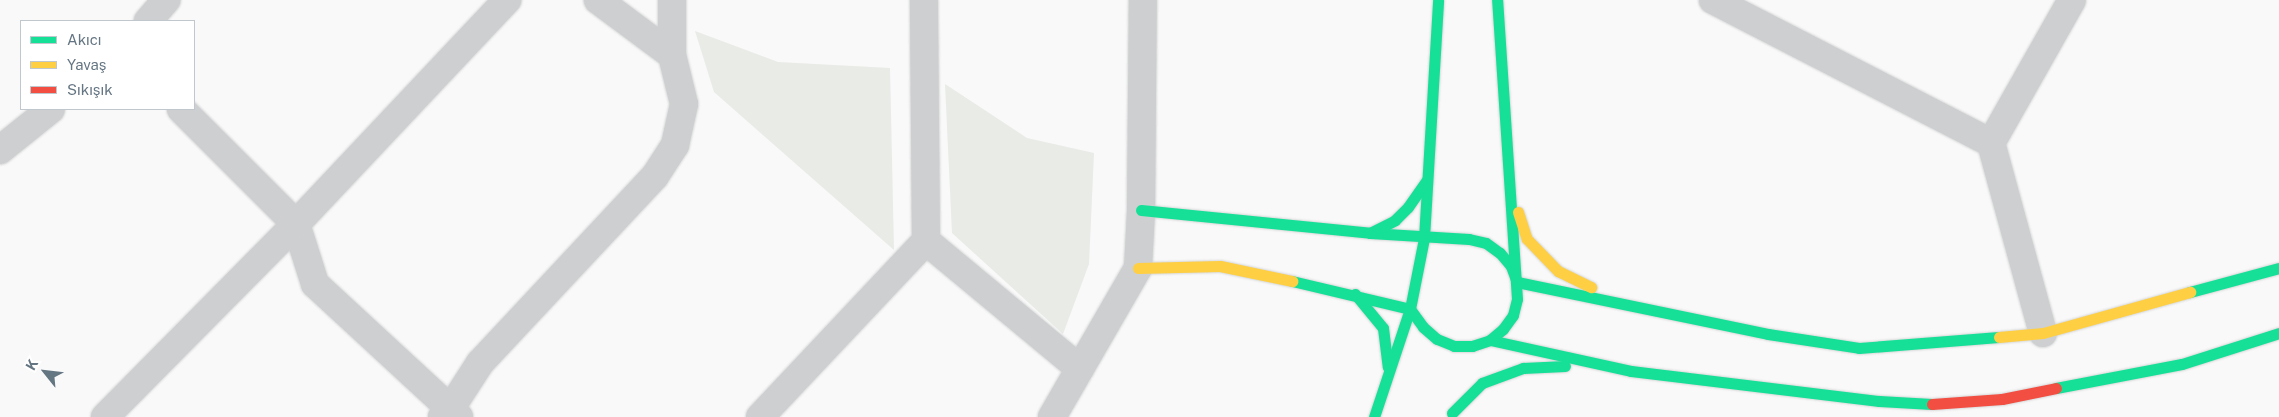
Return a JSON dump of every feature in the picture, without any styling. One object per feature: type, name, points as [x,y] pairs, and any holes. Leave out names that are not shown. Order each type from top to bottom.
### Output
[{"type":"street","points":[[149,20],[166,0]]},
{"type":"street","points":[[105,417],[296,224],[507,0]]},
{"type":"street","points":[[598,0],[672,55]]},
{"type":"street","points":[[182,110],[296,224],[315,284],[451,414],[480,363],[655,176],[675,145],[684,104],[672,55],[672,0]]},
{"type":"street","points":[[760,417],[926,241],[924,0]]},
{"type":"street","points":[[1052,417],[1138,268],[1141,210],[1143,0]]},
{"type":"street","points":[[1374,417],[1390,377],[1410,309],[1424,238],[1438,0]]},
{"type":"street","points":[[1138,268],[1220,266],[1354,294],[1410,309],[1423,327],[1437,339],[1454,346],[1472,346],[1490,340],[1503,329],[1513,315],[1517,299],[1497,0]]},
{"type":"street","points":[[1713,0],[1991,142]]},
{"type":"street","points":[[2043,333],[1991,142],[2072,0]]},
{"type":"street","points":[[0,150],[50,110]]},
{"type":"street","points":[[1370,234],[1395,220],[1408,207],[1427,180]]},
{"type":"street","points":[[1509,186],[1527,239],[1533,246],[1558,271],[1621,302]]},
{"type":"street","points":[[1141,210],[1370,234],[1469,240],[1486,243],[1500,253],[1511,266],[1517,282]]},
{"type":"street","points":[[926,241],[1080,369]]},
{"type":"street","points":[[1517,282],[1621,302],[1768,334],[1859,348],[2043,333],[2279,268]]},
{"type":"street","points":[[1354,294],[1383,328],[1390,377]]},
{"type":"street","points":[[1490,340],[1631,371],[1870,400],[1934,411],[2002,400],[2182,364],[2279,333]]},
{"type":"street","points":[[1482,356],[1490,340]]},
{"type":"street","points":[[1451,415],[1482,383],[1524,368],[1606,365]]},
{"type":"street","points":[[1451,415],[1469,380]]},
{"type":"shaded area","points":[[695,31],[778,62],[890,68],[894,250],[714,92]]},
{"type":"shaded area","points":[[945,84],[1027,138],[1094,153],[1089,264],[1063,334],[952,233]]},
{"type":"traffic: fast","points":[[1374,417],[1410,309],[1424,238],[1438,0]]},
{"type":"traffic: fast","points":[[1292,281],[1410,309],[1423,327],[1437,339],[1454,346],[1472,346],[1490,340],[1503,329],[1513,315],[1517,299],[1497,0]]},
{"type":"traffic: fast","points":[[1370,233],[1395,220],[1408,207],[1427,180]]},
{"type":"traffic: fast","points":[[1141,210],[1370,233],[1469,239],[1486,243],[1500,253],[1511,266],[1516,280]]},
{"type":"traffic: fast","points":[[2190,292],[2279,268]]},
{"type":"traffic: fast","points":[[1517,282],[1768,334],[1859,348],[1999,337]]},
{"type":"traffic: fast","points":[[1355,294],[1383,328],[1388,367]]},
{"type":"traffic: fast","points":[[2056,388],[2182,364],[2279,333]]},
{"type":"traffic: fast","points":[[1490,340],[1631,371],[1879,401],[1932,404]]},
{"type":"traffic: fast","points":[[1452,413],[1482,383],[1523,368],[1565,366]]},
{"type":"traffic: slow","points":[[1518,212],[1527,239],[1558,271],[1591,287]]},
{"type":"traffic: slow","points":[[1138,268],[1220,266],[1292,281]]},
{"type":"traffic: slow","points":[[1999,337],[2043,333],[2190,292]]},
{"type":"traffic: jam","points":[[1932,404],[2002,399],[2056,388]]}]
